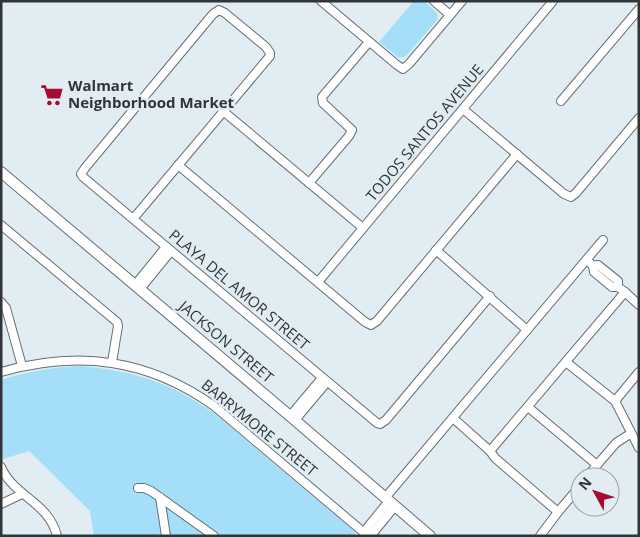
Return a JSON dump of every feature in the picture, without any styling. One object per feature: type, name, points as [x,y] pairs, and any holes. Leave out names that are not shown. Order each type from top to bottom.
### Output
[{"type":"main road","name":"JACKSON STREET","points":[[1,172],[430,536]]},
{"type":"street","points":[[321,1],[403,68],[409,64],[462,1]]},
{"type":"street","points":[[434,1],[450,15]]},
{"type":"street","name":"TODOS SANTOS AVENUE","points":[[318,282],[554,1]]},
{"type":"street","points":[[561,101],[639,9]]},
{"type":"street","name":"PLAYA DEL AMOR STREET","points":[[223,111],[270,56],[270,53],[259,41],[219,10],[84,168],[81,174],[374,421],[380,424],[386,420],[490,296]]},
{"type":"street","points":[[309,183],[352,130],[323,103],[322,97],[369,42]]},
{"type":"street","points":[[463,109],[564,194],[571,197],[639,118]]},
{"type":"street","points":[[133,219],[223,111],[363,228]]},
{"type":"street","points":[[178,165],[365,322],[371,325],[377,321],[517,154]]},
{"type":"street","points":[[2,225],[117,322],[112,362]]},
{"type":"street","points":[[367,535],[373,533],[390,502],[394,488],[603,240]]},
{"type":"street","points":[[137,287],[169,249]]},
{"type":"street","points":[[436,250],[527,330]]},
{"type":"street","points":[[586,260],[593,266],[594,272],[607,277],[612,287],[621,289],[639,305]]},
{"type":"street","points":[[490,451],[566,362],[621,289]]},
{"type":"street","points":[[1,302],[6,308],[22,366]]},
{"type":"street","name":"BARRYMORE STREET","points":[[1,372],[43,362],[77,359],[112,362],[162,376],[207,401],[367,535]]},
{"type":"street","points":[[566,362],[614,401],[639,448]]},
{"type":"street","points":[[614,401],[639,372]]},
{"type":"street","points":[[293,418],[325,380]]},
{"type":"street","points":[[528,407],[597,465],[616,443],[630,434]]},
{"type":"street","points":[[453,418],[490,451],[494,458],[558,512]]},
{"type":"street","points":[[1,467],[10,483],[45,512],[55,527],[57,536]]},
{"type":"street","points":[[138,488],[144,488],[160,497],[214,536]]},
{"type":"street","points":[[1,504],[22,494]]},
{"type":"street","points":[[160,497],[166,536]]},
{"type":"street","points":[[540,536],[570,498]]},
{"type":"shaded area","points":[[414,1],[424,1],[437,13],[438,19],[406,56],[399,58],[379,42]]},
{"type":"shaded area","points":[[83,366],[137,375],[168,386],[199,403],[215,414],[355,532],[355,536],[94,536],[90,511],[29,451],[3,459],[1,453],[1,380],[42,370]]},
{"type":"place","name":"Walmart Neighborhood Market","points":[[52,95]]}]
